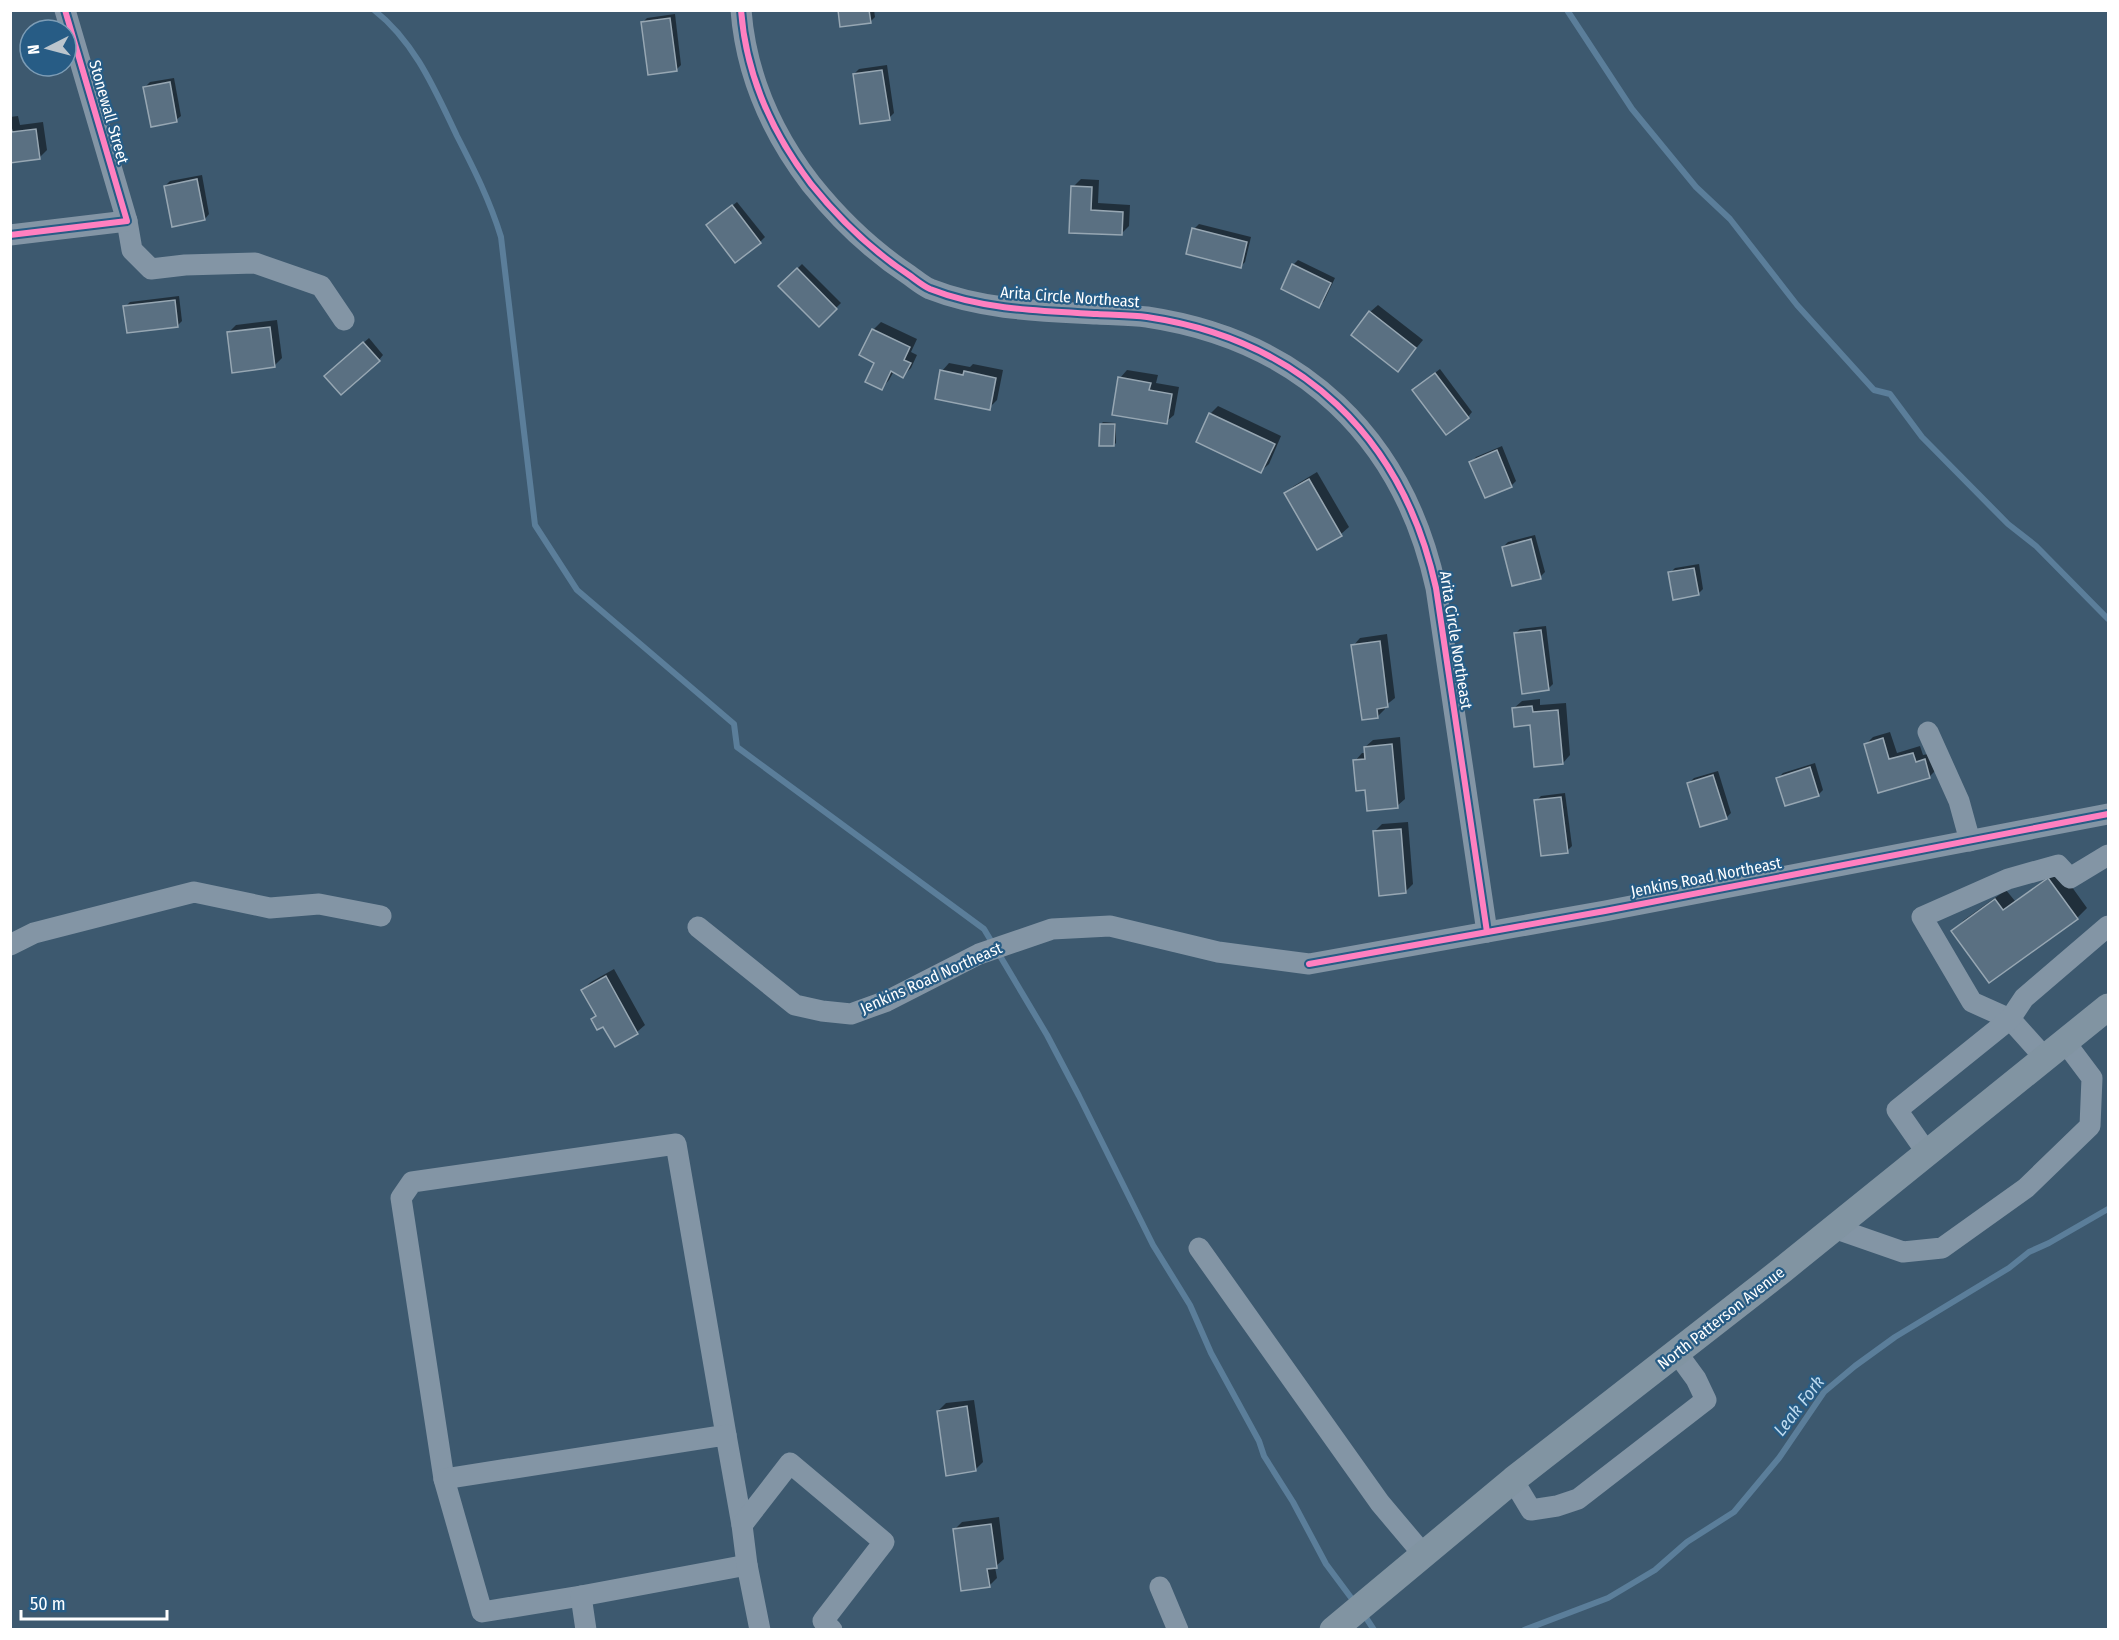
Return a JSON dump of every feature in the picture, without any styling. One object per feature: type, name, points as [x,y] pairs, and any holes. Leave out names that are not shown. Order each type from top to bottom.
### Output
[{"type":"main road","name":"North Patterson Avenue","points":[[1333,1629],[1514,1480],[1677,1353],[2109,1007]]},
{"type":"street","name":"Stonewall Street","points":[[65,10],[127,221],[132,250],[151,269],[185,265],[255,263],[321,286],[344,320]]},
{"type":"street","name":"Arita Circle Northeast","points":[[741,10],[750,67],[761,100],[777,132],[801,170],[828,205],[883,258],[929,288],[981,304],[1042,311],[1146,317],[1198,327],[1232,338],[1264,352],[1309,381],[1336,404],[1366,437],[1393,472],[1410,504],[1428,553],[1436,588],[1487,932]]},
{"type":"street","points":[[10,235],[127,221]]},
{"type":"street","points":[[1928,732],[1959,801],[1970,841]]},
{"type":"street","name":"Jenkins Road Northeast","points":[[698,927],[795,1005],[850,1014],[887,1001],[979,954],[1052,929],[1110,926],[1218,952],[1309,964],[2109,814]]},
{"type":"street","points":[[1834,1228],[1903,1252],[1942,1248],[2026,1188],[2090,1126],[2092,1078],[2010,1019],[1972,1002],[1922,917],[2008,879],[2058,865],[2070,878],[2109,855]]},
{"type":"street","points":[[10,945],[44,930],[194,892],[270,909],[319,904],[381,916]]},
{"type":"street","points":[[1928,1153],[1897,1110],[2010,1019],[2024,998],[2109,926]]},
{"type":"street","points":[[747,1566],[482,1612],[444,1479],[401,1198],[412,1182],[676,1144],[742,1525],[747,1566],[760,1629]]},
{"type":"street","points":[[1199,1248],[1380,1503],[1423,1554]]},
{"type":"street","points":[[1514,1480],[1531,1510],[1557,1506],[1578,1499],[1706,1400],[1696,1380],[1677,1353]]},
{"type":"street","points":[[444,1479],[726,1435]]},
{"type":"street","points":[[742,1525],[790,1463],[884,1542],[823,1621],[832,1629]]},
{"type":"street","points":[[1160,1587],[1178,1629]]},
{"type":"street","points":[[580,1596],[586,1629]]},
{"type":"building","points":[[838,10],[869,10],[871,23],[840,27]]},
{"type":"building","points":[[670,18],[677,71],[648,75],[641,22]]},
{"type":"building","points":[[882,70],[890,120],[860,124],[853,74]]},
{"type":"building","points":[[170,82],[177,122],[151,127],[143,87]]},
{"type":"building","points":[[10,123],[12,132],[36,129],[40,159],[10,163]]},
{"type":"building","points":[[197,179],[205,220],[172,227],[164,186]]},
{"type":"building","points":[[1071,186],[1092,187],[1091,210],[1123,212],[1122,235],[1069,233]]},
{"type":"building","points":[[732,205],[761,243],[735,263],[706,225]]},
{"type":"building","points":[[1192,228],[1247,242],[1241,268],[1186,254]]},
{"type":"building","points":[[1292,264],[1331,283],[1319,308],[1281,289]]},
{"type":"building","points":[[797,268],[837,309],[819,327],[778,286]]},
{"type":"building","points":[[175,300],[178,327],[127,333],[123,306]]},
{"type":"building","points":[[1369,311],[1416,348],[1398,372],[1351,335]]},
{"type":"building","points":[[270,327],[275,367],[232,373],[227,332]]},
{"type":"building","points":[[872,329],[910,347],[904,360],[911,363],[903,378],[891,371],[882,390],[865,382],[874,363],[859,355]]},
{"type":"building","points":[[363,342],[380,361],[341,395],[324,376]]},
{"type":"building","points":[[940,370],[963,375],[964,371],[996,378],[990,410],[935,399]]},
{"type":"building","points":[[1435,373],[1469,418],[1446,435],[1412,390]]},
{"type":"building","points":[[1118,377],[1151,383],[1149,390],[1172,394],[1167,424],[1112,415]]},
{"type":"building","points":[[1209,413],[1275,444],[1261,473],[1196,442]]},
{"type":"building","points":[[1100,424],[1115,424],[1114,446],[1099,446]]},
{"type":"building","points":[[1497,450],[1512,487],[1485,498],[1469,462]]},
{"type":"building","points":[[1309,479],[1342,536],[1317,550],[1284,493]]},
{"type":"building","points":[[1531,539],[1541,579],[1512,586],[1502,547]]},
{"type":"building","points":[[1694,568],[1699,595],[1673,600],[1668,572]]},
{"type":"building","points":[[1541,630],[1549,690],[1522,694],[1514,633]]},
{"type":"building","points":[[1380,641],[1388,707],[1377,709],[1378,718],[1362,720],[1351,645]]},
{"type":"building","points":[[1532,706],[1533,712],[1558,710],[1563,764],[1534,767],[1530,725],[1514,727],[1512,708]]},
{"type":"building","points":[[1883,738],[1889,759],[1913,753],[1916,762],[1925,759],[1930,778],[1878,793],[1864,744]]},
{"type":"building","points":[[1392,744],[1398,808],[1367,811],[1365,790],[1356,791],[1353,760],[1365,759],[1364,747]]},
{"type":"building","points":[[1810,767],[1819,796],[1785,806],[1776,778]]},
{"type":"building","points":[[1713,775],[1727,819],[1700,827],[1687,783]]},
{"type":"building","points":[[1561,797],[1568,853],[1541,856],[1534,800]]},
{"type":"building","points":[[1401,829],[1406,893],[1379,896],[1373,831]]},
{"type":"building","points":[[2048,878],[2078,919],[1989,983],[1951,931],[1995,899],[2003,910]]},
{"type":"building","points":[[606,976],[638,1034],[615,1047],[603,1027],[597,1030],[591,1019],[596,1016],[581,990]]},
{"type":"building","points":[[967,1406],[976,1471],[946,1476],[937,1411]]},
{"type":"building","points":[[991,1524],[997,1568],[987,1569],[990,1587],[961,1591],[953,1529]]},
{"type":"waterway","points":[[374,10],[401,37],[423,68],[481,185],[501,237],[535,525],[577,590],[734,724],[737,747],[984,929],[1047,1035],[1153,1245],[1190,1305],[1211,1353],[1259,1441],[1264,1456],[1293,1502],[1326,1564],[1355,1603]]},
{"type":"waterway","points":[[1567,10],[1632,109],[1696,187],[1730,219],[1797,305],[1874,390],[1890,394],[1922,437],[2008,524],[2036,546],[2108,619]]},
{"type":"waterway","name":"Leak Fork","points":[[1524,1630],[1608,1598],[1655,1570],[1687,1542],[1734,1512],[1779,1458],[1824,1392],[1855,1366],[1895,1337],[2009,1268],[2029,1252],[2108,1209]]},
{"type":"waterway","points":[[1363,1613],[1374,1630]]},
{"type":"cycle path","points":[[10,235],[127,221],[65,10]]},
{"type":"cycle path","points":[[741,10],[755,80],[773,124],[797,165],[844,222],[922,285],[950,296],[992,305],[1147,317],[1202,329],[1252,348],[1297,373],[1337,404],[1371,442],[1399,485],[1420,534],[1436,588],[1487,932]]},
{"type":"cycle path","points":[[1309,964],[1605,911],[2108,814]]}]
